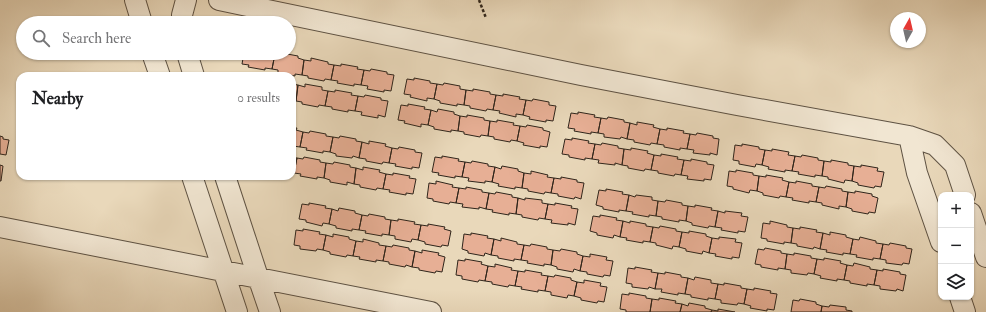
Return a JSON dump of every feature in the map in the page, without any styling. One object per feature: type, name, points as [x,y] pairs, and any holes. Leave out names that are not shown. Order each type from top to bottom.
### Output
[{"type":"street","points":[[135,0],[140,16]]},
{"type":"street","points":[[182,16],[186,0]]},
{"type":"street","points":[[219,0],[581,75],[909,136],[935,146],[955,165],[964,192]]},
{"type":"street","points":[[154,60],[159,72]]},
{"type":"street","points":[[189,60],[193,72]]},
{"type":"street","points":[[909,136],[917,173],[938,233]]},
{"type":"street","points":[[193,180],[237,312]]},
{"type":"street","points":[[226,180],[270,312]]},
{"type":"street","points":[[974,222],[986,257]]},
{"type":"street","points":[[0,227],[431,312]]},
{"type":"street","points":[[961,300],[965,312]]},
{"type":"path","points":[[479,0],[486,18]]},
{"type":"building","points":[[296,56],[304,60],[302,75],[296,74],[296,72],[278,72],[278,70],[272,69],[274,60],[296,60]]},
{"type":"building","points":[[311,58],[334,65],[331,80],[325,79],[324,81],[308,78],[308,76],[302,75],[304,60],[311,61]]},
{"type":"building","points":[[243,60],[274,60],[272,69],[265,68],[265,70],[248,67],[249,65],[242,64]]},
{"type":"building","points":[[341,64],[358,67],[357,69],[364,70],[361,85],[354,84],[354,86],[337,83],[338,81],[331,80],[334,65],[341,66]]},
{"type":"building","points":[[371,69],[394,75],[391,91],[384,90],[384,92],[367,89],[368,86],[361,85],[364,70],[370,71]]},
{"type":"building","points":[[414,78],[437,84],[434,99],[427,98],[427,101],[404,94],[407,79],[414,80]]},
{"type":"building","points":[[444,83],[460,86],[460,89],[466,90],[464,105],[457,104],[457,106],[440,103],[440,101],[434,99],[437,84],[443,85]]},
{"type":"building","points":[[305,84],[322,87],[322,90],[328,91],[325,106],[319,105],[318,107],[302,104],[302,102],[296,101],[298,85],[305,87]]},
{"type":"building","points":[[296,85],[298,85],[296,101]]},
{"type":"building","points":[[473,89],[490,92],[490,94],[496,95],[493,110],[487,109],[486,111],[470,108],[470,106],[464,105],[466,90],[473,91]]},
{"type":"building","points":[[335,90],[352,93],[351,95],[358,96],[355,111],[348,110],[348,112],[325,106],[328,91],[335,92]]},
{"type":"building","points":[[503,94],[520,97],[519,99],[526,100],[523,115],[516,114],[516,117],[493,110],[496,95],[503,96]]},
{"type":"building","points":[[365,95],[388,101],[385,117],[378,115],[378,118],[361,115],[362,112],[355,111],[358,96],[364,97]]},
{"type":"building","points":[[533,99],[549,102],[549,105],[556,106],[553,121],[546,120],[546,122],[529,119],[530,117],[523,115],[526,100],[532,101]]},
{"type":"building","points":[[408,104],[425,107],[424,109],[431,110],[428,125],[421,124],[421,127],[398,120],[401,105],[408,106]]},
{"type":"building","points":[[438,109],[454,112],[454,114],[460,116],[458,131],[451,130],[451,132],[434,129],[434,127],[428,125],[431,110],[437,112]]},
{"type":"building","points":[[578,112],[595,115],[594,117],[601,118],[598,133],[591,132],[591,134],[574,131],[575,129],[568,128],[571,113],[578,114]]},
{"type":"building","points":[[467,115],[484,118],[484,120],[490,121],[488,136],[481,135],[480,137],[464,134],[464,132],[458,131],[460,116],[467,117]]},
{"type":"building","points":[[608,117],[624,120],[624,122],[630,123],[627,139],[621,137],[620,139],[604,137],[604,134],[598,133],[601,118],[607,119]]},
{"type":"building","points":[[497,120],[514,123],[513,125],[520,126],[517,141],[511,140],[510,142],[494,139],[494,137],[488,136],[490,121],[497,122]]},
{"type":"building","points":[[637,122],[654,125],[653,127],[660,129],[657,144],[651,143],[650,145],[627,139],[630,123],[637,125]]},
{"type":"building","points":[[527,125],[543,128],[543,130],[550,132],[547,147],[540,146],[540,148],[523,145],[524,143],[517,141],[520,126],[526,127]]},
{"type":"building","points":[[667,128],[684,131],[683,133],[690,134],[687,149],[680,148],[680,150],[657,144],[660,129],[667,130]]},
{"type":"building","points":[[296,130],[303,132],[300,147],[296,146]]},
{"type":"building","points":[[310,131],[333,137],[330,152],[323,151],[323,153],[306,150],[307,148],[300,147],[303,132],[309,133]]},
{"type":"building","points":[[697,133],[713,136],[713,138],[719,139],[717,155],[710,153],[710,155],[693,153],[694,150],[687,149],[690,134],[696,135]]},
{"type":"building","points":[[0,136],[3,137],[3,139],[9,140],[6,155],[0,154]]},
{"type":"building","points":[[340,136],[356,139],[356,141],[362,142],[359,158],[353,156],[352,158],[336,156],[336,154],[330,152],[333,137],[339,138]]},
{"type":"building","points":[[572,138],[589,141],[588,143],[595,144],[592,159],[585,158],[585,160],[562,154],[565,139],[572,140]]},
{"type":"building","points":[[369,141],[386,144],[385,146],[392,148],[389,163],[383,162],[382,164],[359,158],[362,142],[369,144]]},
{"type":"building","points":[[602,143],[618,146],[618,148],[624,149],[622,165],[615,163],[615,165],[598,163],[599,160],[592,159],[595,144],[601,145]]},
{"type":"building","points":[[742,144],[759,147],[759,149],[765,150],[762,165],[756,164],[755,167],[739,164],[739,161],[733,160],[735,145],[742,146]]},
{"type":"building","points":[[399,147],[422,153],[419,168],[412,167],[412,169],[395,166],[396,164],[389,163],[392,148],[398,149]]},
{"type":"building","points":[[631,148],[648,151],[647,153],[654,155],[651,170],[645,169],[644,171],[628,168],[628,166],[622,165],[624,149],[631,150]]},
{"type":"building","points":[[772,149],[789,152],[788,155],[795,156],[792,171],[785,170],[785,172],[768,169],[769,167],[762,165],[765,150],[772,151]]},
{"type":"building","points":[[661,154],[678,157],[677,159],[684,160],[681,175],[675,174],[674,176],[651,170],[654,155],[661,156]]},
{"type":"building","points":[[802,155],[818,158],[818,160],[824,161],[822,176],[815,175],[815,177],[798,174],[799,172],[792,171],[795,156],[801,157]]},
{"type":"building","points":[[442,156],[459,159],[458,161],[465,162],[462,177],[455,176],[455,178],[438,175],[439,173],[432,172],[435,157],[442,158]]},
{"type":"building","points":[[304,157],[320,160],[320,162],[326,163],[324,178],[317,177],[317,179],[300,176],[301,174],[296,173],[297,158],[303,159]]},
{"type":"building","points":[[691,159],[714,165],[711,180],[704,179],[704,181],[687,179],[688,176],[681,175],[684,160],[691,161]]},
{"type":"building","points":[[831,160],[848,163],[848,165],[854,166],[852,181],[845,180],[844,183],[822,176],[824,161],[831,162]]},
{"type":"building","points":[[472,161],[495,167],[492,182],[485,181],[485,183],[468,181],[469,178],[462,177],[465,162],[471,163]]},
{"type":"building","points":[[334,162],[350,165],[350,167],[356,168],[354,184],[347,182],[347,185],[330,182],[330,180],[324,178],[326,163],[333,164]]},
{"type":"building","points":[[0,165],[3,166],[1,181],[0,181]]},
{"type":"building","points":[[861,165],[878,168],[877,171],[884,172],[881,187],[875,186],[874,188],[858,185],[858,183],[852,181],[854,166],[861,167]]},
{"type":"building","points":[[502,166],[518,169],[518,171],[524,173],[522,188],[515,187],[515,189],[498,186],[499,184],[492,182],[495,167],[501,169]]},
{"type":"building","points":[[363,167],[380,170],[379,172],[386,174],[383,189],[377,188],[376,190],[360,187],[360,185],[354,184],[356,168],[363,170]]},
{"type":"building","points":[[736,170],[753,173],[753,175],[759,176],[757,191],[750,190],[749,193],[727,186],[729,171],[736,172]]},
{"type":"building","points":[[531,171],[554,178],[551,193],[545,192],[544,194],[528,191],[528,189],[522,188],[524,173],[531,174]]},
{"type":"building","points":[[393,173],[410,176],[409,178],[416,179],[413,194],[406,193],[406,195],[389,192],[390,190],[383,189],[386,174],[393,175]]},
{"type":"building","points":[[766,175],[783,178],[782,180],[789,182],[786,197],[780,196],[779,198],[763,195],[763,193],[757,191],[759,176],[766,177]]},
{"type":"building","points":[[561,177],[584,183],[581,199],[575,197],[574,199],[558,196],[558,194],[551,193],[554,178],[561,179]]},
{"type":"building","points":[[436,181],[459,188],[456,203],[450,202],[449,204],[433,201],[433,199],[427,198],[429,183],[436,184]]},
{"type":"building","points":[[796,181],[819,187],[816,202],[809,201],[809,203],[792,200],[793,198],[786,197],[789,182],[796,183]]},
{"type":"building","points":[[826,186],[842,189],[842,191],[848,192],[846,207],[839,206],[839,209],[816,202],[819,187],[825,188]]},
{"type":"building","points":[[466,187],[489,193],[486,209],[479,207],[479,209],[462,207],[463,204],[456,203],[459,188],[466,189]]},
{"type":"building","points":[[606,189],[623,192],[622,194],[629,195],[626,211],[619,210],[619,212],[603,209],[603,207],[596,205],[599,190],[606,191]]},
{"type":"building","points":[[855,191],[872,194],[872,196],[878,198],[875,213],[869,212],[868,214],[852,211],[852,209],[846,207],[848,192],[855,193]]},
{"type":"building","points":[[496,192],[512,195],[512,197],[518,198],[516,214],[509,213],[509,215],[492,212],[493,210],[486,209],[489,193],[495,194]]},
{"type":"building","points":[[629,195],[635,197],[636,195],[652,197],[652,200],[658,201],[656,216],[649,215],[649,217],[632,214],[633,212],[626,211]]},
{"type":"building","points":[[518,198],[525,200],[525,198],[542,200],[542,203],[548,204],[545,219],[539,218],[538,220],[522,217],[522,215],[516,214]]},
{"type":"building","points":[[666,200],[682,203],[682,205],[688,206],[686,221],[679,220],[679,222],[662,219],[662,217],[656,216],[658,201],[665,202]]},
{"type":"building","points":[[309,203],[326,206],[325,208],[332,209],[329,224],[323,223],[322,226],[299,219],[302,204],[309,205]]},
{"type":"building","points":[[555,203],[572,206],[571,208],[578,209],[575,225],[568,223],[568,225],[551,223],[552,220],[545,219],[548,204],[555,205]]},
{"type":"building","points":[[695,205],[712,208],[711,210],[718,211],[715,227],[709,226],[708,228],[692,225],[692,223],[686,221],[688,206],[695,207]]},
{"type":"building","points":[[339,208],[355,211],[355,213],[362,215],[359,230],[352,229],[352,231],[336,228],[336,226],[329,224],[332,209],[338,211]]},
{"type":"building","points":[[718,211],[725,213],[725,211],[742,213],[741,216],[748,217],[745,232],[738,231],[738,233],[721,230],[722,228],[715,227]]},
{"type":"building","points":[[369,214],[385,217],[385,219],[391,220],[389,235],[382,234],[382,236],[365,233],[366,231],[359,230],[362,215],[368,216]]},
{"type":"building","points":[[600,215],[617,218],[616,220],[623,221],[620,237],[614,235],[613,238],[597,235],[597,233],[590,231],[593,216],[600,217]]},
{"type":"building","points":[[398,219],[415,222],[414,224],[421,225],[418,240],[412,239],[411,242],[395,239],[395,236],[389,235],[391,220],[398,221]]},
{"type":"building","points":[[623,221],[646,224],[646,226],[653,227],[650,242],[643,241],[643,243],[626,240],[627,238],[620,237]]},
{"type":"building","points":[[770,221],[793,228],[791,243],[784,242],[784,244],[767,241],[767,239],[761,238],[763,223],[770,224]]},
{"type":"building","points":[[428,224],[445,227],[444,229],[451,231],[448,246],[442,245],[441,247],[425,244],[425,242],[418,240],[421,225],[428,226]]},
{"type":"building","points":[[660,226],[676,229],[676,231],[682,232],[679,247],[673,246],[672,249],[650,242],[653,227],[659,228]]},
{"type":"building","points":[[800,227],[817,230],[816,232],[823,233],[820,249],[814,247],[813,249],[797,246],[797,244],[791,243],[793,228],[800,229]]},
{"type":"building","points":[[303,229],[320,232],[319,234],[326,235],[323,250],[317,249],[316,251],[300,249],[300,246],[294,245],[296,230],[303,231]]},
{"type":"building","points":[[689,231],[706,234],[706,236],[712,238],[709,253],[703,251],[702,254],[686,251],[686,249],[679,247],[682,232],[689,233]]},
{"type":"building","points":[[830,232],[846,235],[846,237],[853,239],[850,254],[843,253],[843,255],[826,252],[827,250],[820,249],[823,233],[830,235]]},
{"type":"building","points":[[471,233],[488,236],[487,238],[494,239],[491,255],[485,253],[484,256],[468,253],[468,251],[462,249],[464,234],[471,235]]},
{"type":"building","points":[[333,234],[349,237],[349,239],[356,241],[353,256],[347,255],[346,257],[330,254],[330,252],[323,250],[326,235],[333,237]]},
{"type":"building","points":[[719,237],[736,239],[735,242],[742,243],[739,258],[732,257],[732,259],[715,256],[716,254],[709,253],[712,238],[719,239]]},
{"type":"building","points":[[860,237],[883,244],[880,259],[873,258],[873,260],[856,257],[857,255],[850,254],[853,239],[859,240]]},
{"type":"building","points":[[501,238],[524,245],[521,260],[514,259],[514,261],[491,255],[494,239],[501,241]]},
{"type":"building","points":[[363,239],[386,246],[383,261],[376,260],[376,262],[359,259],[360,257],[353,256],[356,241],[363,242]]},
{"type":"building","points":[[890,243],[906,246],[906,248],[912,249],[909,264],[903,263],[902,265],[886,263],[886,260],[880,259],[883,244],[889,245]]},
{"type":"building","points":[[531,244],[547,247],[547,249],[553,250],[551,265],[544,264],[544,266],[527,263],[528,261],[521,260],[524,245],[530,246]]},
{"type":"building","points":[[393,245],[409,248],[409,250],[415,251],[412,267],[406,265],[405,267],[389,264],[389,262],[383,261],[386,246],[392,247]]},
{"type":"building","points":[[765,248],[781,251],[781,253],[787,254],[785,269],[778,268],[778,270],[761,267],[761,265],[755,264],[758,249],[764,250]]},
{"type":"building","points":[[561,249],[577,252],[577,254],[583,256],[580,271],[574,269],[573,272],[557,269],[557,267],[551,265],[553,250],[560,251]]},
{"type":"building","points":[[422,250],[439,253],[438,255],[445,257],[442,272],[436,271],[435,273],[412,267],[415,251],[422,253]]},
{"type":"building","points":[[794,253],[811,256],[811,258],[817,259],[814,274],[808,273],[807,275],[791,273],[791,270],[785,269],[787,254],[794,255]]},
{"type":"building","points":[[590,254],[607,257],[606,260],[613,261],[610,276],[604,275],[603,277],[580,271],[583,256],[590,257]]},
{"type":"building","points":[[824,258],[841,261],[840,263],[847,265],[844,280],[837,279],[837,281],[820,278],[821,276],[814,274],[817,259],[824,260]]},
{"type":"building","points":[[465,259],[482,262],[481,264],[488,266],[485,281],[479,280],[478,282],[462,279],[462,276],[456,275],[458,260],[465,261]]},
{"type":"building","points":[[854,263],[877,270],[874,285],[867,284],[867,286],[850,283],[850,281],[844,280],[847,265],[853,266]]},
{"type":"building","points":[[495,264],[518,271],[515,286],[509,285],[508,287],[485,281],[488,266],[495,267]]},
{"type":"building","points":[[635,267],[652,270],[651,272],[658,273],[655,289],[649,287],[648,289],[632,287],[632,284],[626,283],[628,268],[635,269]]},
{"type":"building","points":[[883,269],[900,272],[900,274],[906,275],[903,291],[897,289],[896,291],[880,289],[880,286],[874,285],[877,270],[883,271]]},
{"type":"building","points":[[525,270],[542,273],[541,275],[548,276],[545,291],[538,290],[538,292],[521,289],[522,287],[515,286],[518,271],[525,272]]},
{"type":"building","points":[[665,272],[688,278],[685,294],[678,293],[678,295],[661,292],[662,289],[655,289],[658,273],[665,274]]},
{"type":"building","points":[[555,275],[571,278],[571,280],[577,282],[574,296],[568,295],[567,298],[551,295],[551,292],[545,291],[548,276],[554,277]]},
{"type":"building","points":[[695,277],[711,280],[711,283],[718,284],[715,299],[708,298],[708,300],[691,297],[691,295],[685,294],[688,278],[694,280]]},
{"type":"building","points":[[584,280],[601,283],[600,286],[607,287],[604,302],[598,301],[597,303],[581,300],[581,298],[574,296],[577,282],[584,283]]},
{"type":"building","points":[[724,283],[741,286],[741,288],[747,289],[744,304],[738,303],[737,305],[721,303],[721,300],[715,299],[718,284],[724,285]]},
{"type":"building","points":[[754,288],[771,291],[770,293],[777,294],[774,310],[767,309],[767,311],[750,308],[751,306],[744,304],[747,289],[754,290]]},
{"type":"building","points":[[629,293],[646,296],[646,298],[652,299],[650,312],[626,312],[626,310],[620,309],[622,294],[629,295]]},
{"type":"building","points":[[659,298],[676,301],[675,303],[682,304],[680,312],[650,312],[652,299],[659,300]]},
{"type":"building","points":[[800,299],[816,302],[816,304],[822,306],[821,312],[791,312],[793,300],[799,301]]},
{"type":"building","points":[[689,303],[705,306],[705,308],[712,310],[711,312],[680,312],[682,304],[688,306]]},
{"type":"building","points":[[830,305],[846,307],[846,310],[852,312],[821,312],[822,306],[829,307]]},
{"type":"building","points":[[718,309],[735,312],[711,312],[712,310],[718,311]]}]
